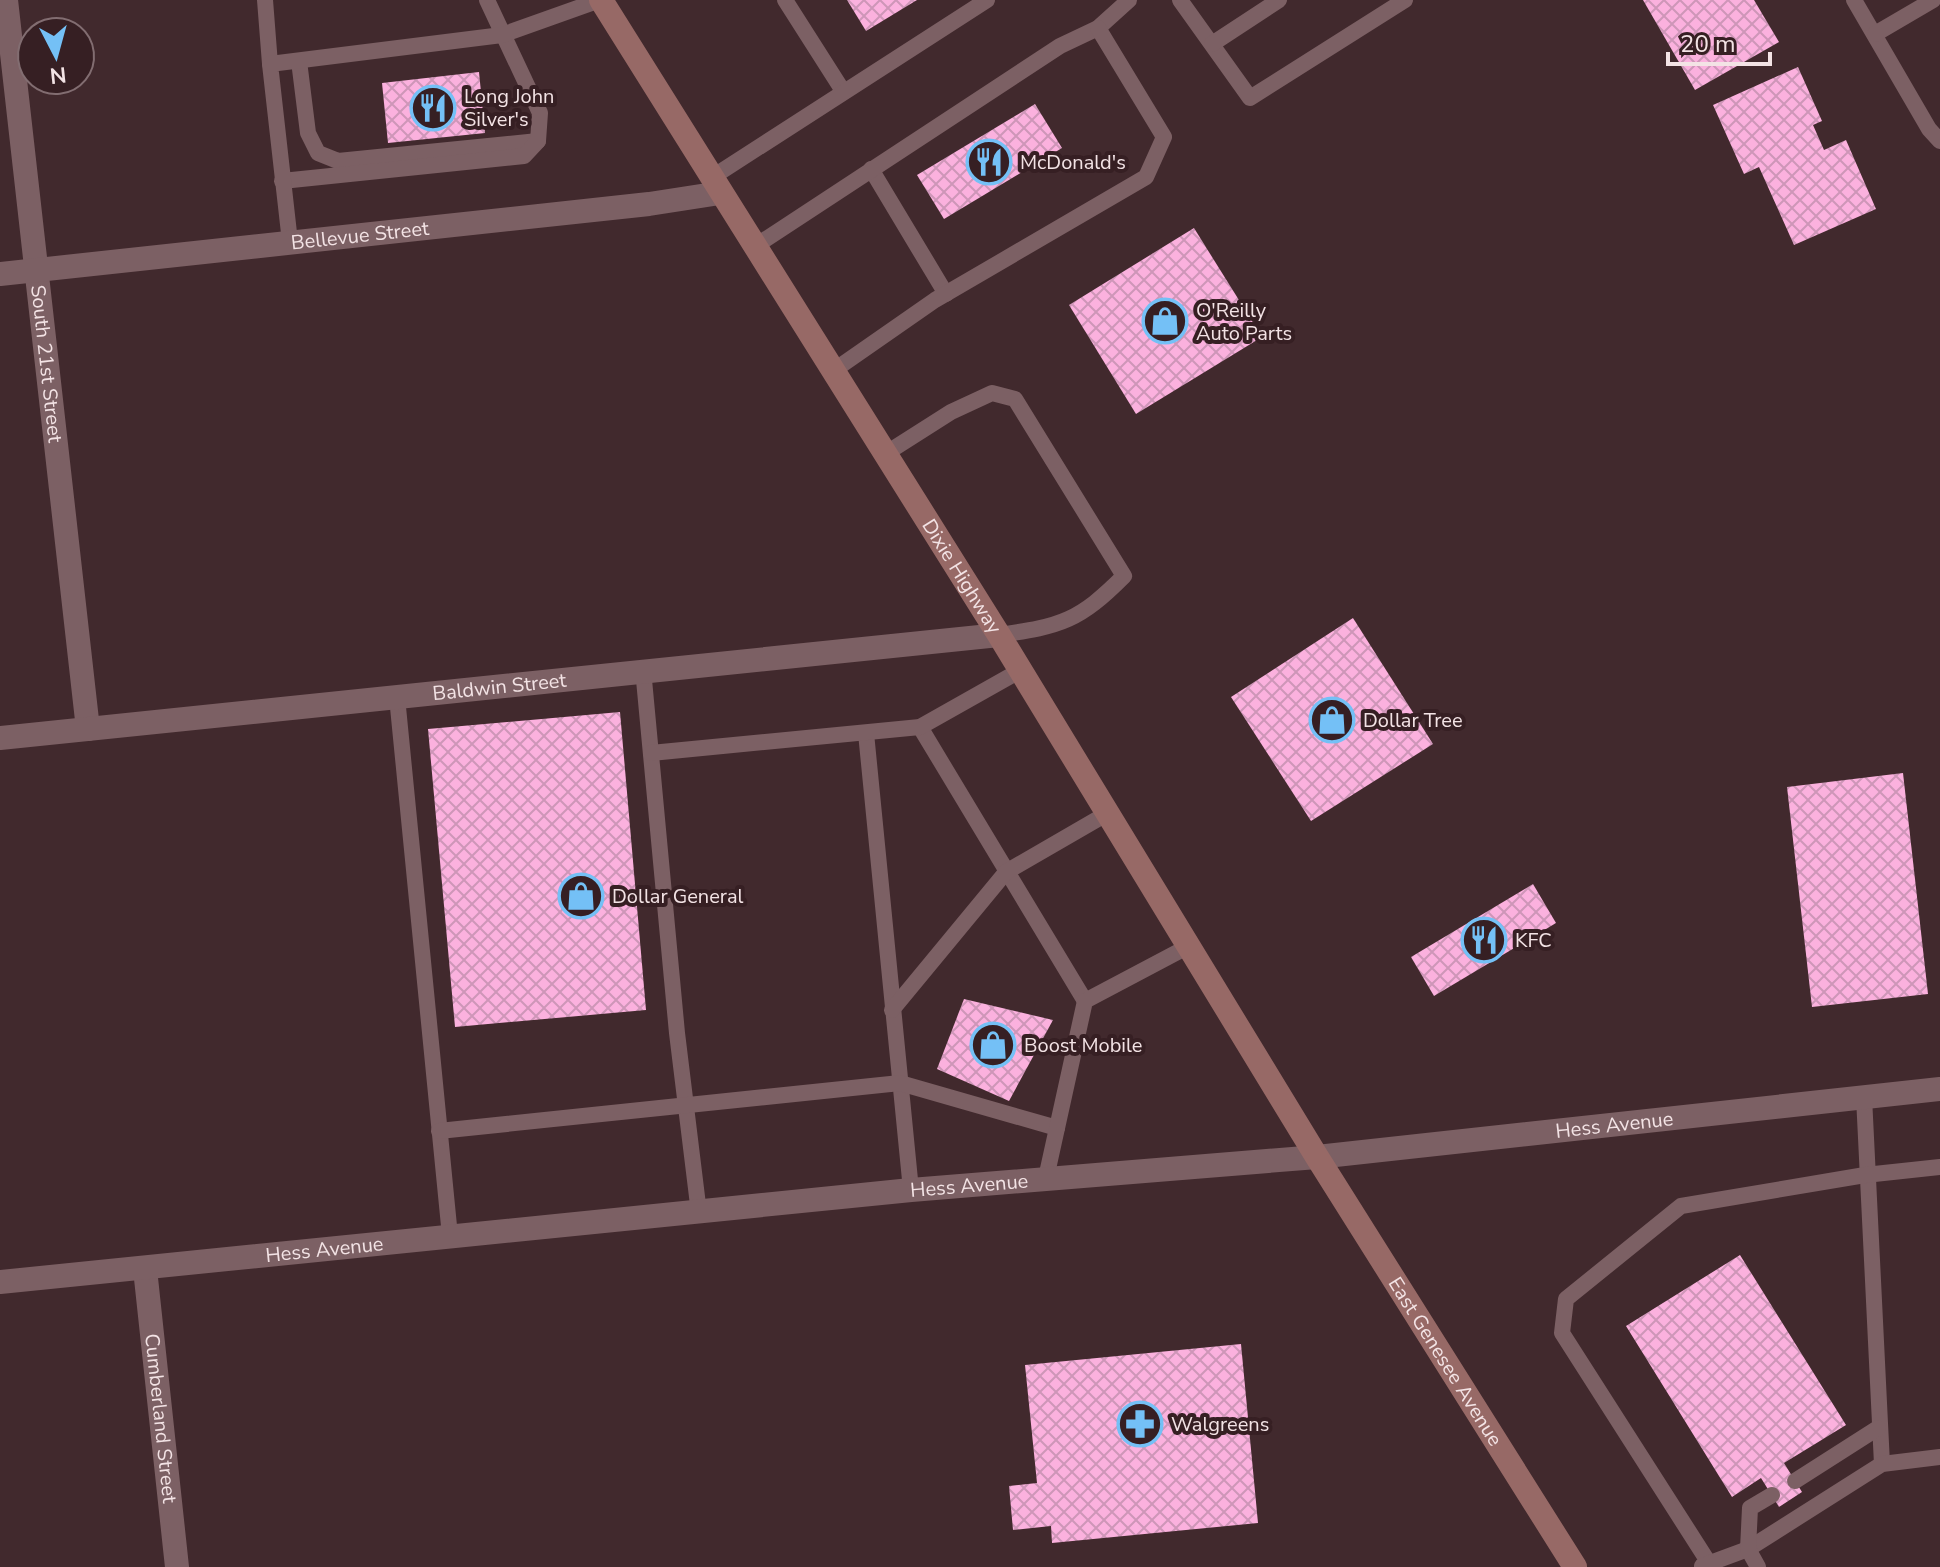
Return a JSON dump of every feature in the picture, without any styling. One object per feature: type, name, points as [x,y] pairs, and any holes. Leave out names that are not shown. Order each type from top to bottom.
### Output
[{"type":"main road","name":"Dixie Highway","points":[[600,0],[1021,670],[1317,1157]]},
{"type":"main road","name":"East Genesee Avenue","points":[[1317,1157],[1575,1567]]},
{"type":"street","name":"South 21st Street","points":[[6,0],[88,729]]},
{"type":"street","name":"Bellevue Street","points":[[0,274],[649,204],[716,185]]},
{"type":"street","name":"Baldwin Street","points":[[0,738],[643,669],[999,635]]},
{"type":"street","name":"Hess Avenue","points":[[0,1282],[911,1190],[1317,1157],[1940,1089]]},
{"type":"street","name":"Cumberland Street","points":[[145,1269],[177,1567]]},
{"type":"lane","points":[[265,0],[290,242]]},
{"type":"lane","points":[[282,181],[524,156],[538,141],[540,113],[487,0]]},
{"type":"lane","points":[[270,64],[502,35],[600,0]]},
{"type":"lane","points":[[785,0],[843,91]]},
{"type":"lane","points":[[716,185],[843,91],[987,0]]},
{"type":"lane","points":[[754,247],[1060,46],[1098,28],[1129,0]]},
{"type":"lane","points":[[1180,0],[1250,98],[1405,0]]},
{"type":"lane","points":[[1212,44],[1279,0]]},
{"type":"lane","points":[[1854,0],[1929,129],[1940,141]]},
{"type":"lane","points":[[1875,34],[1933,0]]},
{"type":"lane","points":[[833,371],[946,294],[1146,177],[1164,137],[1098,28]]},
{"type":"lane","points":[[299,61],[308,133],[318,153],[338,161],[538,141]]},
{"type":"lane","points":[[871,169],[946,294]]},
{"type":"lane","points":[[885,454],[951,412],[992,393],[1015,399],[1124,576],[1093,608],[1049,628],[999,635]]},
{"type":"lane","points":[[643,669],[699,1213]]},
{"type":"lane","points":[[651,753],[920,727],[1021,670]]},
{"type":"lane","points":[[397,697],[450,1236]]},
{"type":"lane","points":[[920,727],[1085,1001],[1046,1178]]},
{"type":"lane","points":[[866,733],[911,1190]]},
{"type":"lane","points":[[892,1010],[1006,872],[1108,813]]},
{"type":"lane","points":[[1085,1001],[1189,946]]},
{"type":"lane","points":[[439,1131],[900,1083],[1057,1128]]},
{"type":"lane","points":[[1864,1097],[1865,1175],[1882,1464]]},
{"type":"lane","points":[[1940,1167],[1865,1175],[1681,1206],[1566,1299],[1562,1333],[1705,1565],[1748,1549],[1882,1464],[1940,1457]]},
{"type":"lane","points":[[1795,1481],[1878,1428]]},
{"type":"lane","points":[[1758,1567],[1748,1549],[1750,1508],[1772,1495]]},
{"type":"building","points":[[847,0],[917,0],[866,31]]},
{"type":"building","points":[[1643,0],[1754,0],[1779,42],[1695,90]]},
{"type":"building","points":[[1798,67],[1822,121],[1813,125],[1824,150],[1846,140],[1876,209],[1794,245],[1759,167],[1744,174],[1713,105]]},
{"type":"building","name":"Long John Silver's","points":[[479,72],[485,133],[388,143],[382,83]]},
{"type":"building","name":"McDonald's","points":[[1035,104],[1062,148],[944,219],[917,175]]},
{"type":"building","name":"O'Reilly Auto Parts","points":[[1194,228],[1262,337],[1136,414],[1069,305]]},
{"type":"building","name":"Dollar Tree","points":[[1353,618],[1433,744],[1311,821],[1231,697]]},
{"type":"building","points":[[620,712],[646,1010],[455,1027],[428,729]]},
{"type":"building","points":[[1903,773],[1928,994],[1812,1007],[1787,787]]},
{"type":"building","name":"KFC","points":[[1533,884],[1556,923],[1434,996],[1411,957]]},
{"type":"building","name":"Boost Mobile","points":[[964,999],[1053,1020],[1009,1101],[937,1069]]},
{"type":"building","points":[[1740,1255],[1846,1425],[1784,1463],[1802,1492],[1779,1507],[1761,1478],[1732,1497],[1626,1326]]},
{"type":"building","name":"Walgreens","points":[[1241,1344],[1258,1523],[1052,1543],[1051,1526],[1013,1530],[1009,1486],[1037,1483],[1025,1365]]},
{"type":"place","name":"Long John Silver's","points":[[433,108]]},
{"type":"place","name":"McDonald's","points":[[989,162]]},
{"type":"place","name":"O'Reilly Auto Parts","points":[[1165,321]]},
{"type":"place","name":"Dollar Tree","points":[[1332,720]]},
{"type":"place","name":"Dollar General","points":[[581,896]]},
{"type":"place","name":"KFC","points":[[1484,940]]},
{"type":"place","name":"Boost Mobile","points":[[993,1045]]},
{"type":"place","name":"Walgreens","points":[[1140,1424]]}]
